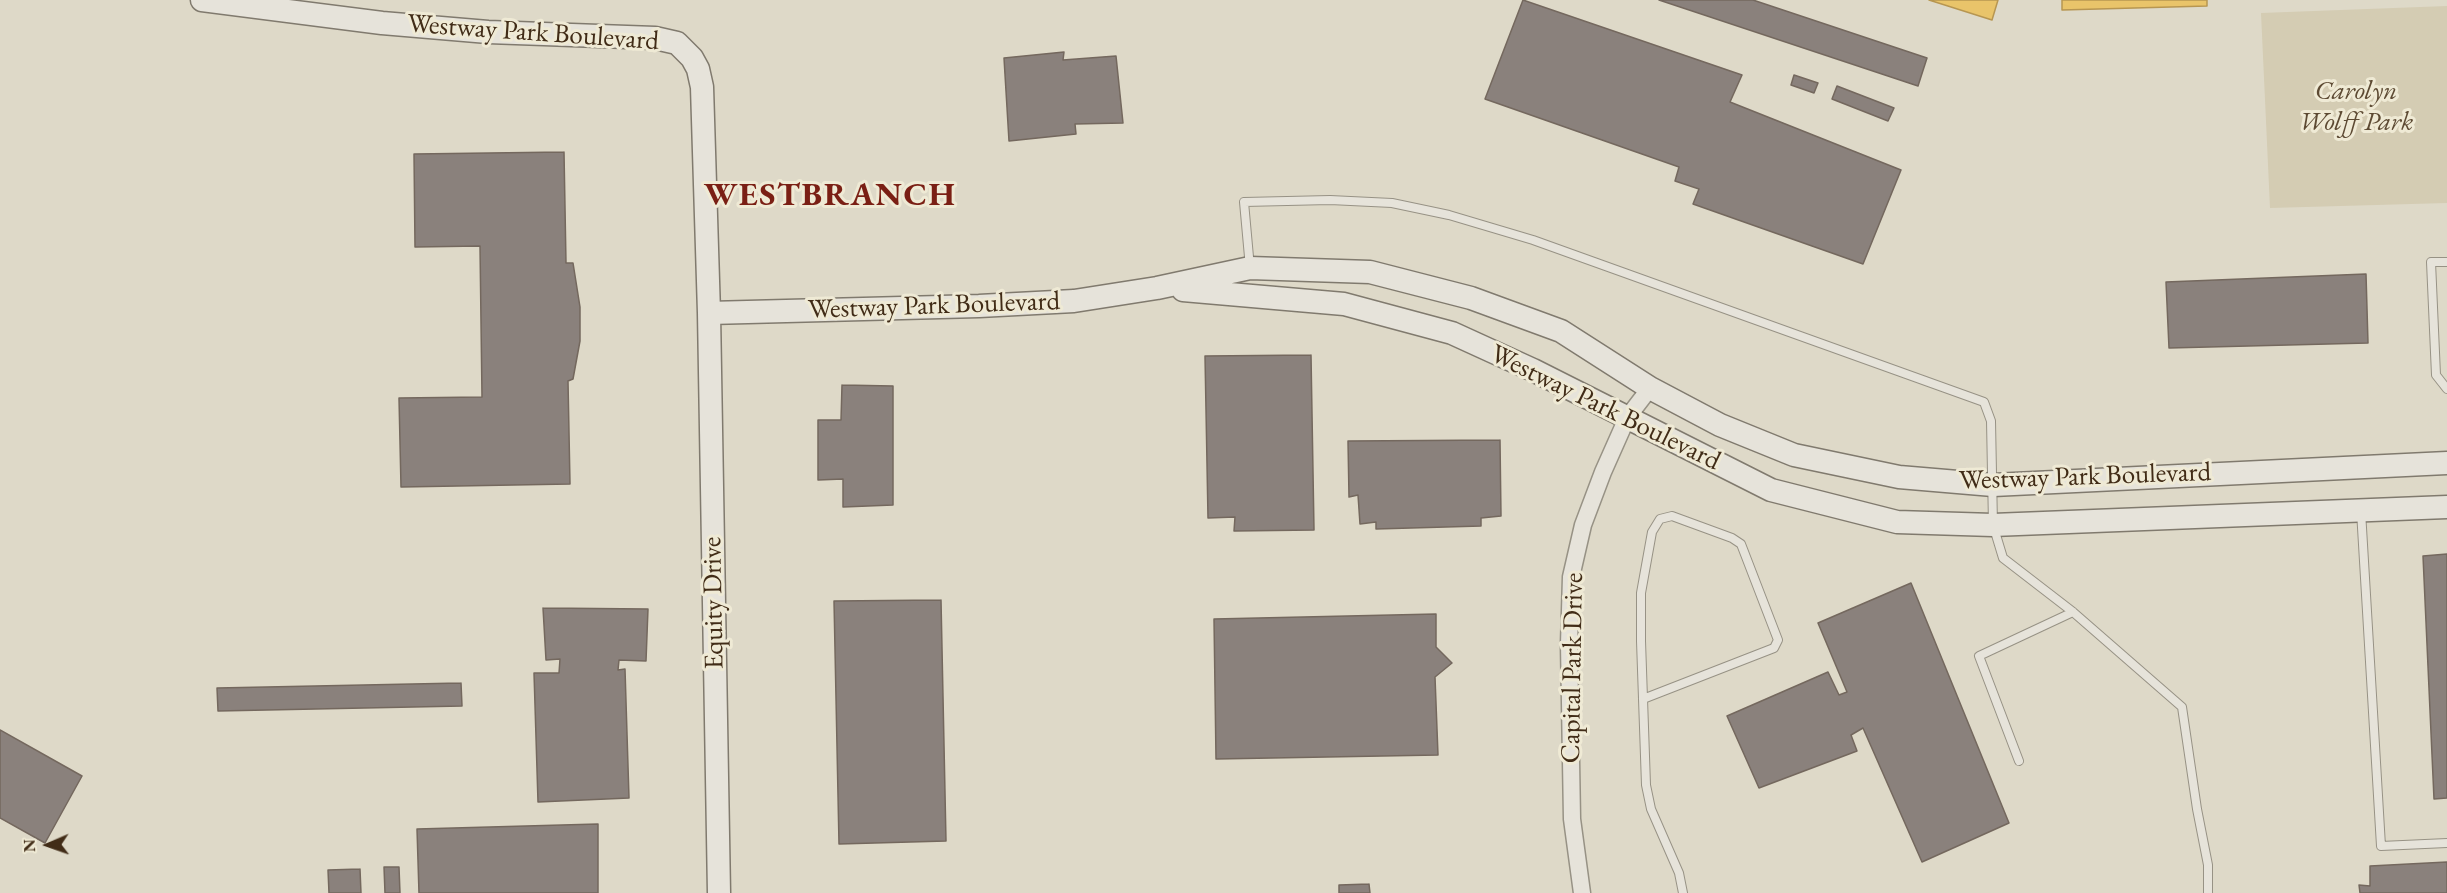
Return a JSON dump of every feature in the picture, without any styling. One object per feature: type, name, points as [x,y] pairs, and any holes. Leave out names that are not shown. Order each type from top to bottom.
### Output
[{"type":"street","name":"Westway Park Boulevard","points":[[202,0],[382,23],[488,32],[655,38],[678,43],[692,58],[698,69],[702,87],[709,313],[1074,301],[1157,288],[1250,268],[1370,272],[1471,298],[1561,331],[1650,388],[1720,425],[1794,455],[1899,477],[1993,485],[2447,463]]},
{"type":"street","name":"Westway Park Boulevard","points":[[1157,288],[1344,304],[1452,333],[1533,370],[1771,490],[1897,522],[1993,525],[2447,507]]},
{"type":"street","name":"Equity Drive","points":[[709,313],[719,893]]},
{"type":"street","name":"Capital Park Drive","points":[[1582,893],[1572,819],[1569,644],[1571,577],[1583,525],[1603,472],[1627,418],[1650,388]]},
{"type":"lane","points":[[1250,268],[1244,202],[1330,200],[1392,203],[1449,214],[1533,240],[1984,402],[1991,421],[1993,525],[2003,558],[2073,612],[2182,707],[2208,865],[2208,893]]},
{"type":"lane","points":[[2447,262],[2431,262],[2436,375],[2447,389]]},
{"type":"lane","points":[[2361,510],[2381,846],[2447,843]]},
{"type":"lane","points":[[1643,699],[1774,648],[1778,640],[1741,544],[1732,538],[1672,516],[1660,519],[1652,532],[1641,593],[1643,699],[1646,785],[1651,809],[1679,873],[1683,893]]},
{"type":"lane","points":[[2019,761],[1979,656],[2073,612]]},
{"type":"green space","name":"Carolyn Wolff Park","points":[[2447,6],[2447,203],[2270,208],[2261,13]]},
{"type":"building: Homes","points":[[1929,0],[1998,0],[1992,20]]},
{"type":"building: Homes","points":[[2062,0],[2207,0],[2207,6],[2062,10]]},
{"type":"building: Industry","points":[[1523,0],[1742,75],[1730,102],[1901,170],[1863,264],[1693,204],[1699,189],[1675,181],[1679,167],[1485,99]]},
{"type":"building: Industry","points":[[1659,0],[1753,0],[1927,58],[1918,86]]},
{"type":"building: Industry","points":[[1064,52],[1063,60],[1116,56],[1123,123],[1075,124],[1076,134],[1009,141],[1004,58]]},
{"type":"building: Industry","points":[[1794,75],[1818,83],[1814,93],[1791,85]]},
{"type":"building: Industry","points":[[1837,86],[1894,108],[1888,121],[1832,99]]},
{"type":"building: Industry","points":[[564,152],[566,263],[573,263],[580,307],[580,341],[573,379],[568,381],[570,484],[401,487],[399,398],[482,397],[480,246],[415,247],[414,154]]},
{"type":"building: Industry","points":[[2366,274],[2368,343],[2169,348],[2166,282]]},
{"type":"building: Industry","points":[[1311,355],[1314,530],[1234,531],[1235,517],[1208,518],[1205,356]]},
{"type":"building: Industry","points":[[842,385],[893,386],[893,505],[843,507],[843,479],[818,480],[818,420],[841,420]]},
{"type":"building: Industry","points":[[1500,440],[1501,516],[1481,518],[1481,526],[1376,529],[1376,522],[1360,524],[1358,495],[1349,497],[1348,441]]},
{"type":"building: Industry","points":[[2447,554],[2447,798],[2434,799],[2423,556]]},
{"type":"building: Industry","points":[[1911,583],[2009,823],[1922,862],[1863,728],[1851,735],[1857,751],[1759,788],[1727,716],[1828,672],[1839,695],[1847,692],[1818,623]]},
{"type":"building: Industry","points":[[941,600],[946,841],[839,844],[834,601]]},
{"type":"building: Industry","points":[[543,608],[648,609],[646,661],[619,660],[618,670],[625,669],[629,798],[538,802],[534,673],[559,673],[560,659],[546,660]]},
{"type":"building: Industry","points":[[1436,614],[1436,647],[1452,663],[1435,677],[1438,755],[1216,759],[1214,619]]},
{"type":"building: Industry","points":[[461,683],[462,706],[218,711],[217,688]]},
{"type":"building: Industry","points":[[0,730],[82,776],[45,843],[0,818]]},
{"type":"building: Industry","points":[[598,824],[598,893],[419,893],[417,829]]},
{"type":"building: Industry","points":[[2447,862],[2447,893],[2360,893],[2359,885],[2370,886],[2370,866]]},
{"type":"building: Industry","points":[[384,867],[399,867],[400,893],[385,893]]},
{"type":"building: Industry","points":[[360,869],[361,893],[329,893],[328,870]]},
{"type":"building: Industry","points":[[1369,884],[1370,893],[1339,893],[1339,885]]},
{"type":"district","name":"WESTBRANCH","points":[[830,196]]}]
